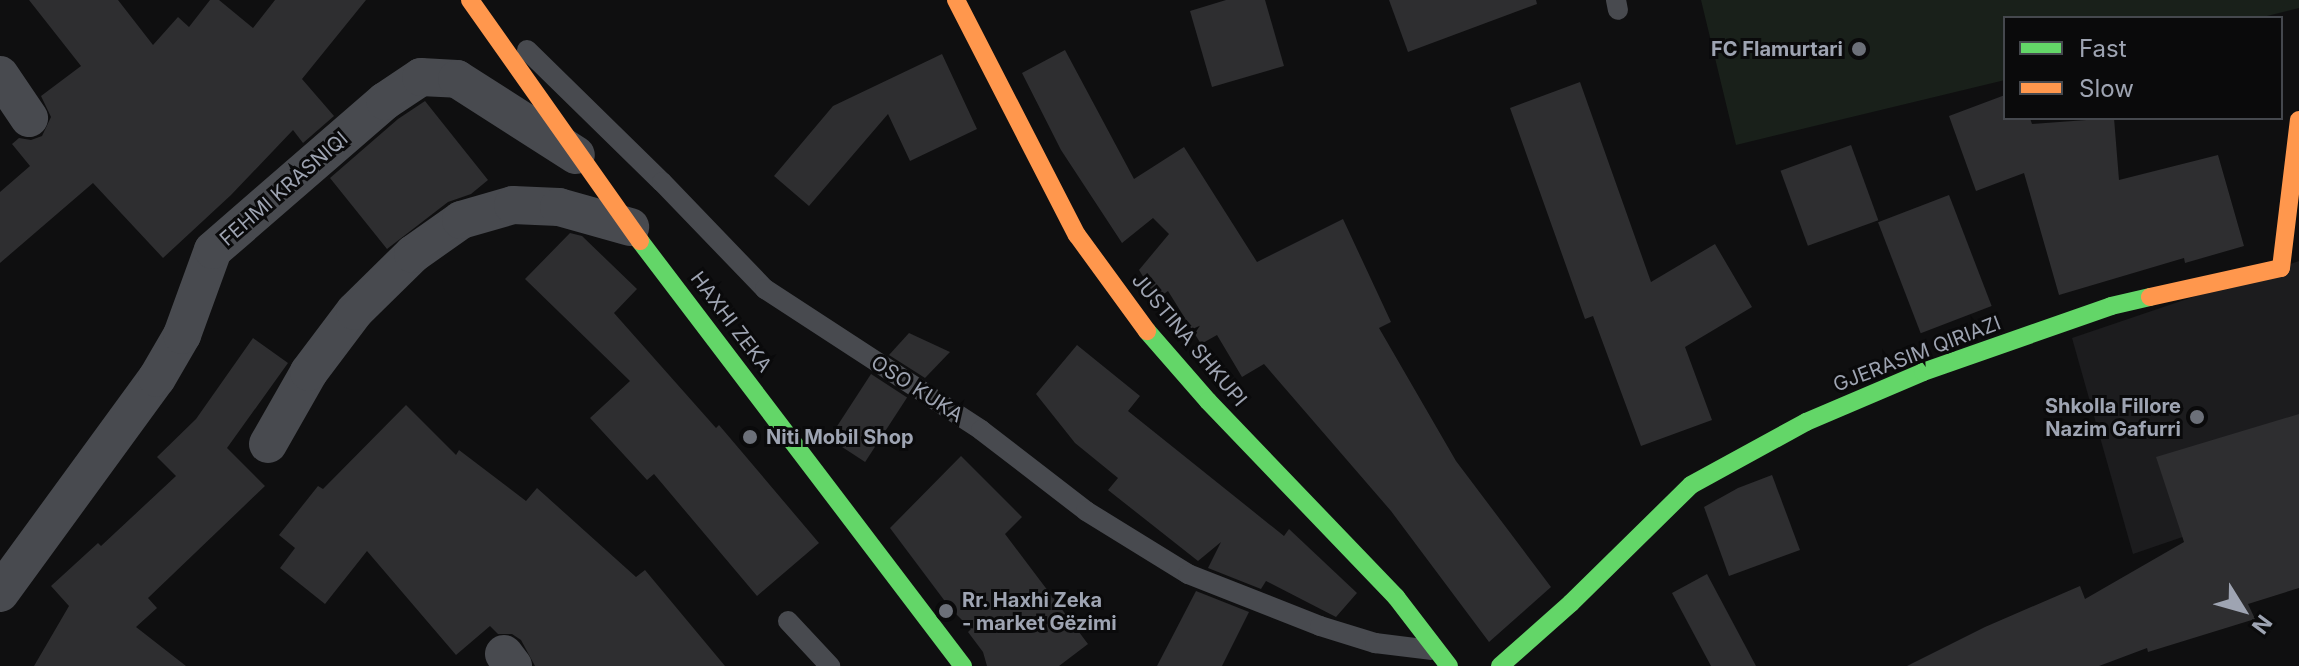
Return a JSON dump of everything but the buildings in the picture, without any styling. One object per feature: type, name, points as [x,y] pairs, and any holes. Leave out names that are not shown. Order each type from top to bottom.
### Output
[{"type":"street","name":"HAXHI ZEKA","points":[[473,0],[578,157],[958,663]]},
{"type":"street","name":"JUSTINA SHKUPI","points":[[956,0],[1077,235],[1136,318],[1208,401],[1396,597],[1443,659]]},
{"type":"street","points":[[0,75],[29,118]]},
{"type":"street","name":"FEHMI KRASNIQI","points":[[0,593],[157,378],[182,335],[213,250],[385,101],[421,77],[457,79],[578,157]]},
{"type":"street","name":"GJERASIM QIRIAZI","points":[[1500,666],[1571,603],[1691,485],[1806,422],[1923,372],[2111,306],[2281,268],[2299,120]]},
{"type":"street","points":[[268,444],[309,372],[355,311],[413,254],[461,220],[513,205],[559,207],[630,227]]},
{"type":"lane","name":"OSO KUKA","points":[[473,0],[662,182],[765,289],[981,430],[1086,511],[1188,574],[1320,626],[1443,659]]},
{"type":"lane","points":[[788,621],[830,666]]},
{"type":"shaded area","name":"FC Flamurtari","points":[[1701,0],[2299,0],[2299,8],[2267,16],[2003,16],[2003,80],[1736,145]]},
{"type":"shaded area","name":"Shkolla Fillore Nazim Gafurri","points":[[2299,261],[2299,497],[2133,554],[2072,338]]},
{"type":"traffic: fast","points":[[640,241],[963,666]]},
{"type":"traffic: fast","points":[[1500,666],[1571,603],[1691,485],[1806,422],[1923,372],[2111,306],[2150,297]]},
{"type":"traffic: fast","points":[[1147,331],[1208,401],[1396,597],[1449,666]]},
{"type":"traffic: slow","points":[[470,0],[640,241]]},
{"type":"traffic: slow","points":[[956,0],[1077,235],[1147,331]]},
{"type":"traffic: slow","points":[[2150,297],[2281,268],[2299,120]]},
{"type":"place","name":"FC Flamurtari","points":[[1859,49]]},
{"type":"place","name":"Shkolla Fillore Nazim Gafurri","points":[[2197,417]]},
{"type":"place","name":"Niti Mobil Shop","points":[[750,437]]},
{"type":"place","name":"Rr. Haxhi Zeka - market Gëzimi","points":[[946,611]]}]
